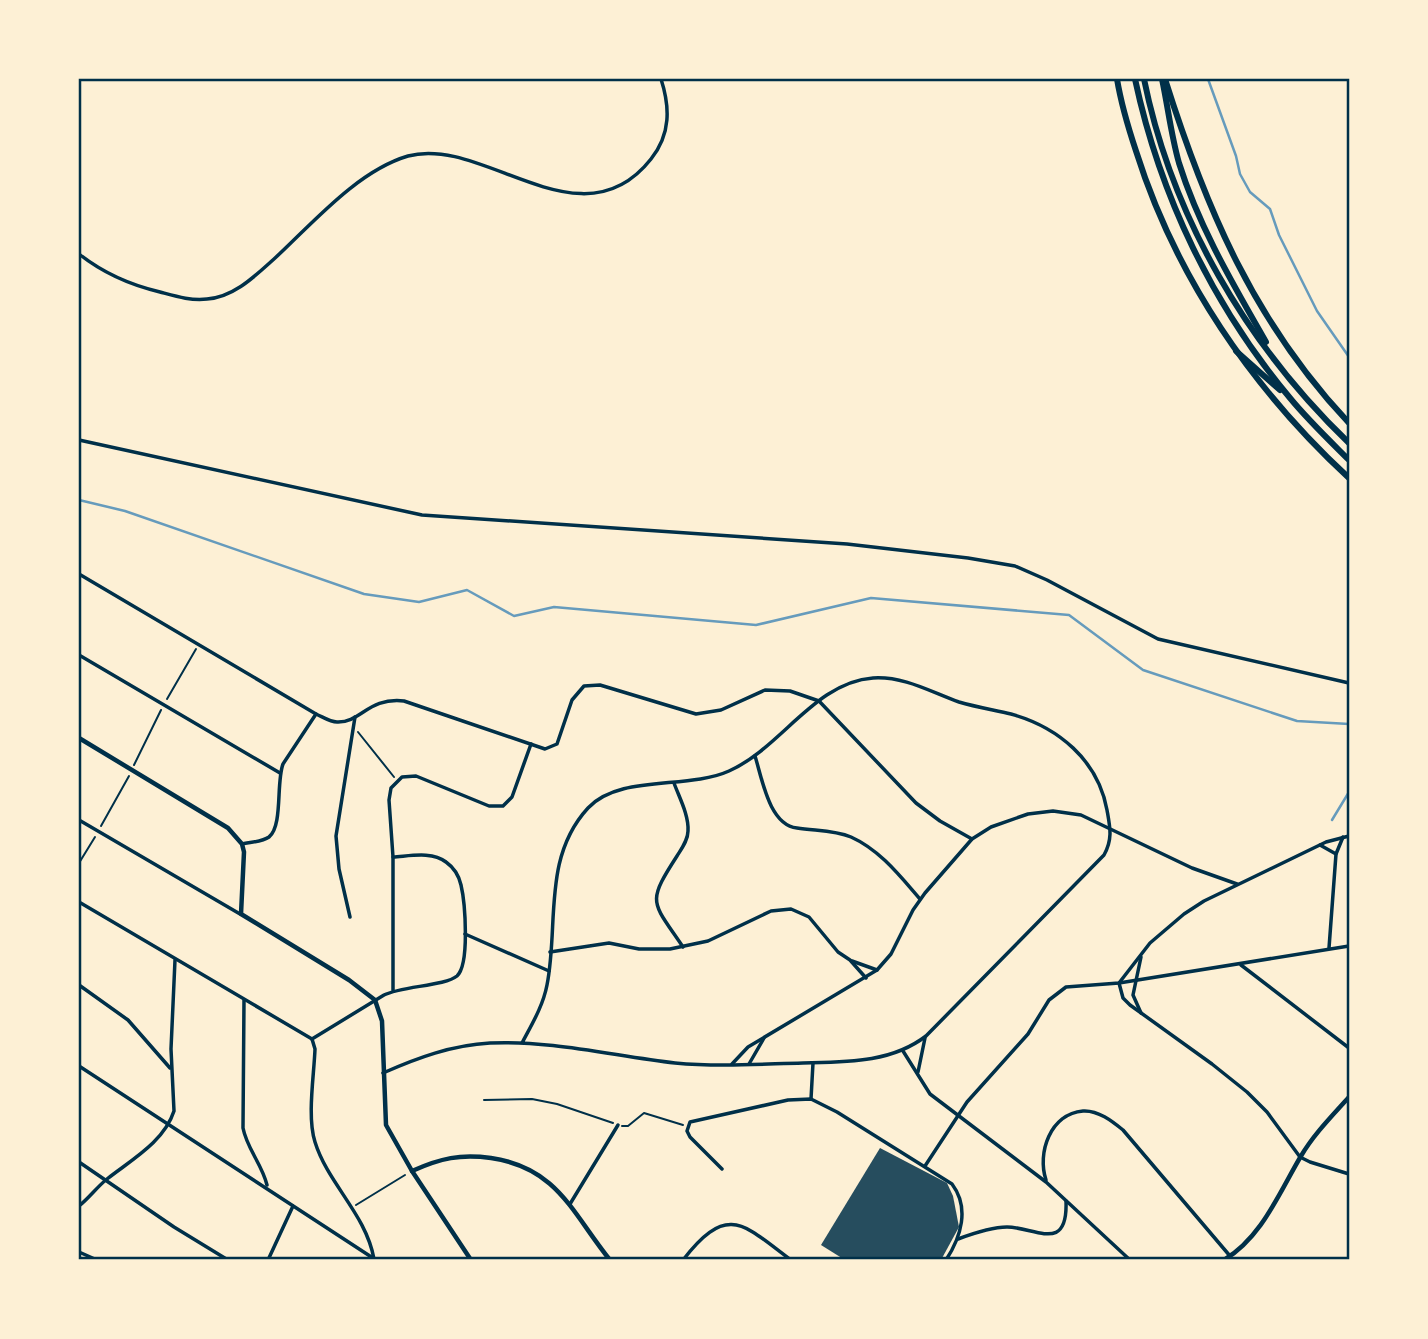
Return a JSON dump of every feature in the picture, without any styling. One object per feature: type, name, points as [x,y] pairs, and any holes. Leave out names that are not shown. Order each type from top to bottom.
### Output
[{"type":"main road","points":[[1117,79],[1125,115],[1162,223],[1200,296],[1236,351],[1291,421],[1349,478]]},
{"type":"main road","points":[[1135,79],[1161,173],[1194,252],[1233,319],[1289,398]]},
{"type":"main road","points":[[1144,79],[1168,165],[1202,244],[1232,300],[1280,365],[1349,443]]},
{"type":"main road","points":[[1164,79],[1180,164],[1198,213],[1227,275],[1280,365]]},
{"type":"main road","points":[[1164,79],[1200,184],[1237,263],[1276,330],[1349,423]]},
{"type":"main road","points":[[1236,351],[1289,398],[1349,460]]},
{"type":"street","points":[[79,254],[123,281],[182,298],[205,300],[237,289],[255,276],[351,188],[373,172],[411,155],[449,156],[557,191],[582,193],[607,190],[629,180],[660,148],[668,115],[661,79]]},
{"type":"street","points":[[79,440],[422,515],[847,544],[1015,566],[1158,639],[1349,683]]},
{"type":"street","points":[[79,574],[316,714],[338,722],[355,717],[376,703],[404,701],[545,749],[557,744],[572,700],[584,686],[592,684],[696,714],[721,710],[765,690],[790,691],[819,701],[916,803],[946,826],[972,839]]},
{"type":"street","points":[[79,655],[280,773]]},
{"type":"street","points":[[383,1073],[425,1056],[489,1043],[522,1043],[678,1063],[813,1063],[883,1058],[903,1051],[926,1036],[1104,855],[1109,847],[1111,829],[1100,784],[1088,764],[1064,740],[1026,719],[970,705],[906,682],[884,678],[871,678],[838,687],[755,756],[720,775],[608,794],[597,800],[577,822],[562,852],[558,867],[553,894],[549,971],[544,998],[522,1043]]},
{"type":"street","points":[[242,844],[267,839],[275,829],[280,773],[287,755],[316,714]]},
{"type":"street","points":[[350,917],[339,869],[336,836],[355,717]]},
{"type":"street","points":[[79,738],[228,828],[242,844],[244,859],[241,914]]},
{"type":"street","points":[[393,990],[393,857],[389,794],[397,780],[409,776],[426,779],[489,806],[503,807],[512,797],[531,744]]},
{"type":"street","points":[[755,756],[769,799],[782,821],[792,828],[830,832],[854,839],[897,872],[920,900]]},
{"type":"street","points":[[674,783],[689,832],[685,844],[657,889],[655,899],[665,921],[683,947]]},
{"type":"street","points":[[732,1064],[748,1047],[877,970],[891,954],[920,900],[972,839],[982,831],[1018,817],[1053,811],[1081,815],[1192,868],[1237,884]]},
{"type":"street","points":[[79,820],[349,979],[375,1000],[381,1016],[386,1125],[412,1171],[471,1260]]},
{"type":"street","points":[[1119,983],[1163,930],[1184,915],[1237,884],[1320,845],[1349,836]]},
{"type":"street","points":[[1329,949],[1336,854],[1343,837]]},
{"type":"street","points":[[1320,845],[1336,854]]},
{"type":"street","points":[[312,1039],[393,990],[445,981],[456,977],[463,966],[465,934],[461,885],[452,868],[435,856],[393,857]]},
{"type":"street","points":[[79,902],[312,1039],[315,1049],[312,1126],[314,1139],[324,1163],[369,1238],[375,1260]]},
{"type":"street","points":[[550,952],[609,943],[653,950],[683,947],[726,934],[771,911],[791,909],[809,917],[838,952],[850,960],[877,970]]},
{"type":"street","points":[[465,934],[549,971]]},
{"type":"street","points":[[925,1166],[957,1115],[1028,1034],[1049,1000],[1066,987],[1119,983],[1349,946]]},
{"type":"street","points":[[1141,955],[1135,980],[1134,1001],[1142,1014]]},
{"type":"street","points":[[79,1206],[131,1161],[168,1124],[174,1111],[171,1069],[175,960]]},
{"type":"street","points":[[850,960],[866,978]]},
{"type":"street","points":[[1241,965],[1349,1048]]},
{"type":"street","points":[[1119,983],[1127,1003],[1212,1064],[1267,1112],[1300,1157],[1349,1174]]},
{"type":"street","points":[[79,985],[128,1020],[171,1069]]},
{"type":"street","points":[[244,1000],[243,1128],[248,1146],[264,1174],[267,1187]]},
{"type":"street","points":[[918,1074],[926,1036]]},
{"type":"street","points":[[749,1064],[765,1037]]},
{"type":"street","points":[[903,1051],[930,1094],[1046,1182],[1130,1260]]},
{"type":"street","points":[[811,1099],[813,1063]]},
{"type":"street","points":[[79,1066],[375,1260]]},
{"type":"street","points":[[1224,1260],[1244,1244],[1264,1220],[1300,1157],[1349,1097]]},
{"type":"street","points":[[722,1169],[690,1137],[687,1126],[690,1122],[788,1100],[811,1099],[952,1184],[958,1193],[962,1212],[958,1238],[948,1258],[955,1260]]},
{"type":"street","points":[[1046,1182],[1041,1160],[1053,1129],[1071,1115],[1084,1111],[1097,1113],[1123,1130],[1231,1256]]},
{"type":"street","points":[[570,1204],[618,1125]]},
{"type":"street","points":[[412,1171],[454,1156],[501,1160],[522,1165],[542,1176],[570,1204],[610,1260]]},
{"type":"street","points":[[79,1162],[173,1227],[228,1260]]},
{"type":"street","points":[[958,1238],[1011,1227],[1042,1235],[1049,1234],[1061,1227],[1065,1220],[1066,1200]]},
{"type":"street","points":[[268,1260],[293,1206]]},
{"type":"street","points":[[683,1260],[705,1236],[734,1223],[748,1228],[792,1260]]},
{"type":"street","points":[[79,1252],[97,1260]]},
{"type":"path","points":[[79,863],[199,644]]},
{"type":"path","points":[[354,728],[397,780]]},
{"type":"path","points":[[484,1100],[532,1099],[557,1104],[618,1125],[628,1126],[644,1113],[687,1126]]},
{"type":"path","points":[[352,1207],[412,1171]]},
{"type":"building","points":[[880,1148],[947,1183],[953,1196],[959,1227],[941,1260],[845,1260],[821,1245]]},
{"type":"waterway","points":[[1208,79],[1240,174],[1250,192],[1270,209],[1279,235],[1317,311],[1349,357]]},
{"type":"waterway","points":[[79,500],[125,511],[364,594],[419,602],[467,590],[514,616],[554,607],[756,625],[871,598],[1069,615],[1143,670],[1297,721],[1349,724]]},
{"type":"waterway","points":[[1332,820],[1349,792]]}]
